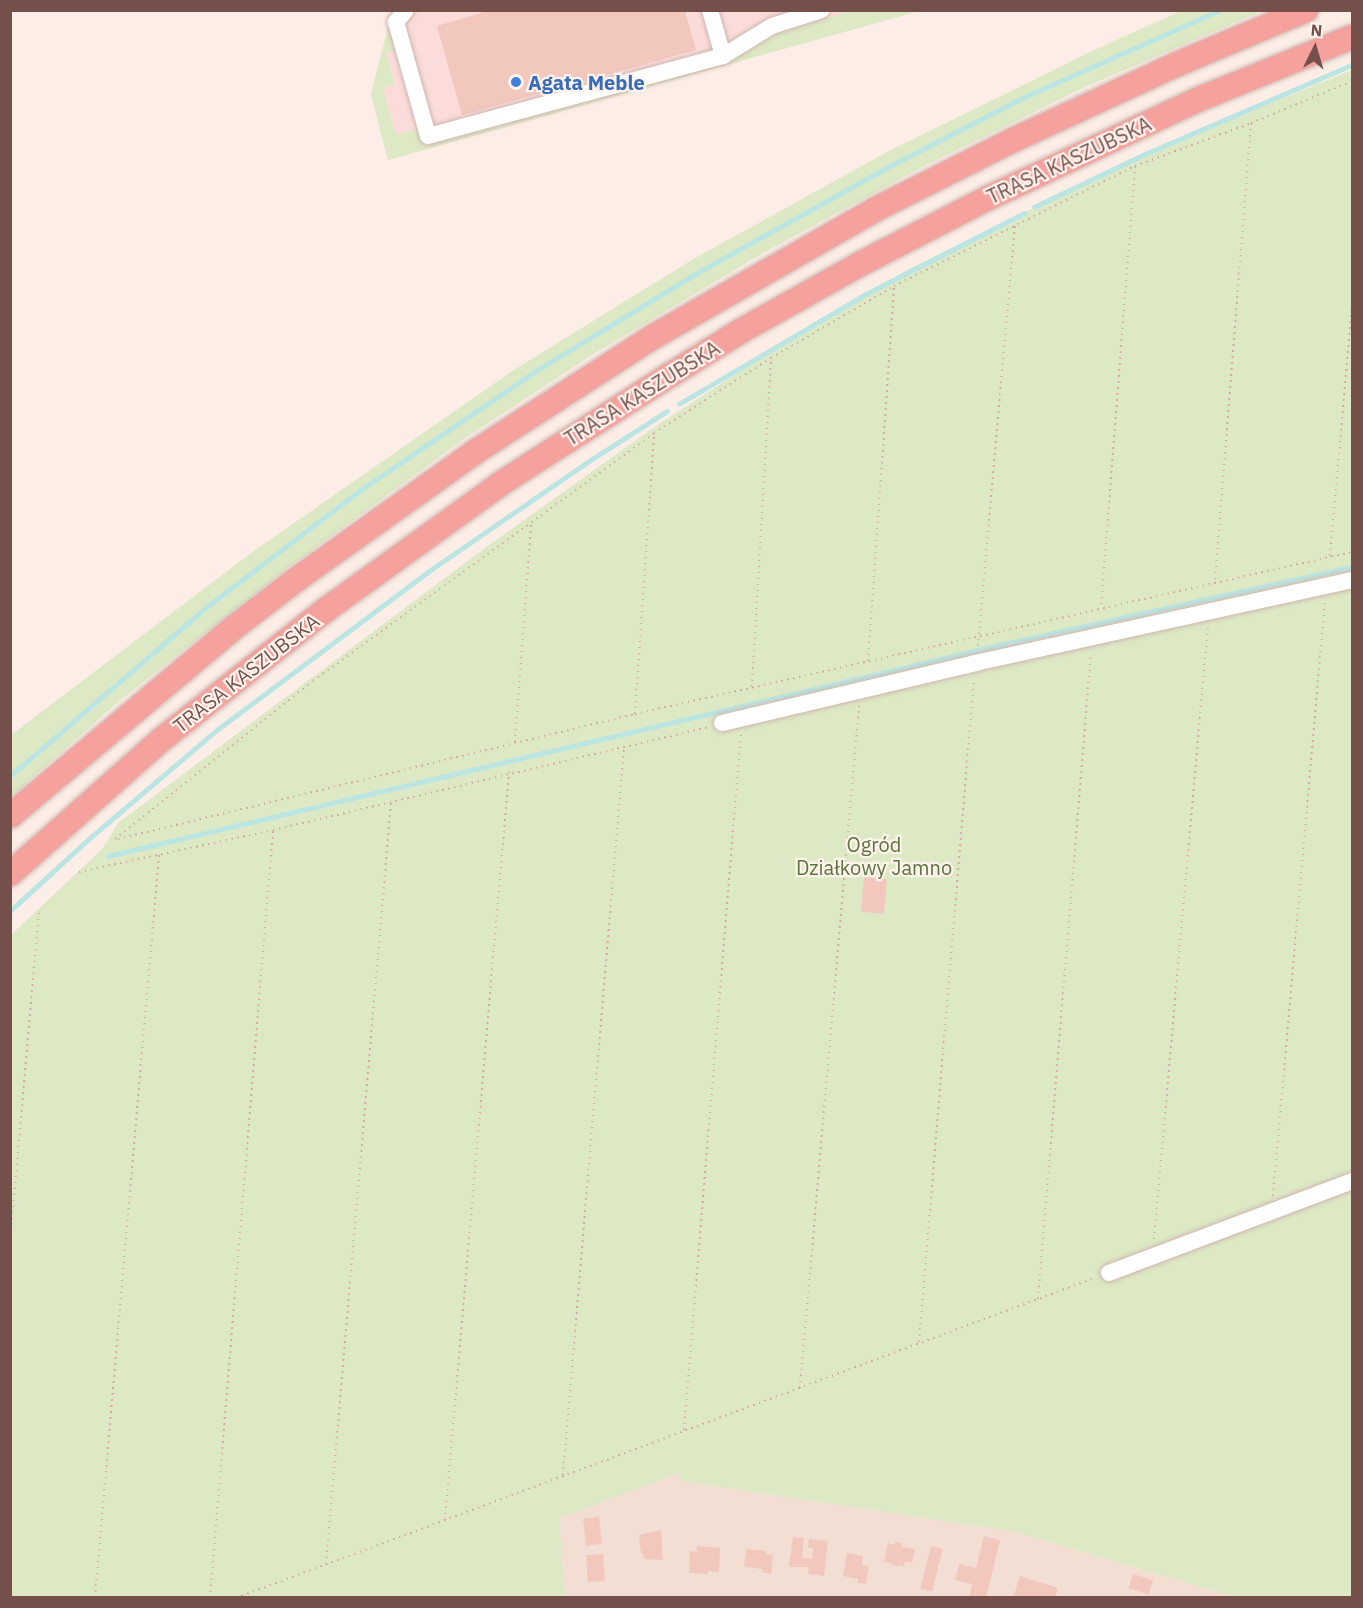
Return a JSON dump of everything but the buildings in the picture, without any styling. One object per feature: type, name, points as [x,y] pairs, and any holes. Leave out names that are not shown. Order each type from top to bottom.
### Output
[{"type":"highway","name":"TRASA KASZUBSKA","points":[[10,816],[169,681],[297,579],[475,452],[602,369],[713,301],[887,204],[1094,102],[1306,10]]},
{"type":"highway","name":"TRASA KASZUBSKA","points":[[10,874],[153,747],[327,609],[500,484],[661,380],[804,296],[988,198],[1204,97],[1353,37]]},
{"type":"lane","points":[[406,10],[396,22],[428,136],[723,56],[772,26],[822,10]]},
{"type":"lane","points":[[710,10],[723,56]]},
{"type":"lane","points":[[722,723],[975,663],[1353,580]]},
{"type":"lane","points":[[1109,1273],[1353,1181]]},
{"type":"path","points":[[1353,81],[1251,123],[1135,166],[894,286],[771,358],[654,433],[313,681],[115,839],[635,714],[1353,552]]},
{"type":"path","points":[[1215,582],[1251,123]]},
{"type":"path","points":[[1101,608],[1135,166]]},
{"type":"path","points":[[919,1342],[975,663],[1015,225]]},
{"type":"path","points":[[867,661],[894,286]]},
{"type":"path","points":[[1330,556],[1353,304]]},
{"type":"path","points":[[752,687],[771,358]]},
{"type":"path","points":[[635,714],[654,433]]},
{"type":"path","points":[[515,743],[531,524]]},
{"type":"path","points":[[1271,1212],[1327,586]]},
{"type":"path","points":[[1152,1257],[1209,612]]},
{"type":"path","points":[[1038,1299],[1093,638]]},
{"type":"path","points":[[800,1388],[860,691]]},
{"type":"path","points":[[684,1430],[742,720]]},
{"type":"path","points":[[79,872],[391,803],[508,772],[722,723]]},
{"type":"path","points":[[563,1475],[624,747]]},
{"type":"path","points":[[445,1520],[508,772]]},
{"type":"path","points":[[326,1564],[391,803]]},
{"type":"path","points":[[210,1598],[273,830]]},
{"type":"path","points":[[95,1598],[159,855]]},
{"type":"path","points":[[10,1243],[39,911]]},
{"type":"path","points":[[236,1598],[1109,1273]]},
{"type":"shaded area","points":[[393,11],[919,11],[388,160],[371,94]]},
{"type":"shaded area","points":[[679,1472],[679,1481],[1011,1531],[1235,1597],[545,1598],[565,1595],[558,1518]]},
{"type":"green space","points":[[1183,10],[1262,11],[1087,86],[920,168],[763,253],[595,353],[465,438],[289,567],[119,701],[11,797],[11,735],[251,553],[512,371],[695,258],[889,151],[1094,50]]},
{"type":"green space","points":[[851,11],[919,11],[388,160],[371,94],[389,24],[396,50],[386,53],[395,84],[383,88],[396,135],[418,129],[423,145],[428,145],[722,63],[769,35]]},
{"type":"green space","name":"Ogród Działkowy Jamno","points":[[1352,70],[1352,1597],[1235,1597],[1011,1531],[679,1481],[679,1473],[559,1518],[565,1597],[11,1598],[11,935],[103,848],[118,823],[485,548],[653,428],[759,359],[907,270],[1134,159]]},
{"type":"waterway","points":[[10,776],[209,605],[359,491],[534,372],[695,274],[886,168],[1020,99],[1220,10]]},
{"type":"waterway","points":[[1034,207],[1145,154],[1352,65]]},
{"type":"waterway","points":[[679,404],[864,295],[1024,213]]},
{"type":"waterway","points":[[10,911],[91,837],[218,729],[429,571],[586,463],[667,411]]},
{"type":"waterway","points":[[108,856],[999,645],[1352,567]]},
{"type":"place","name":"Agata Meble","points":[[516,82]]}]
